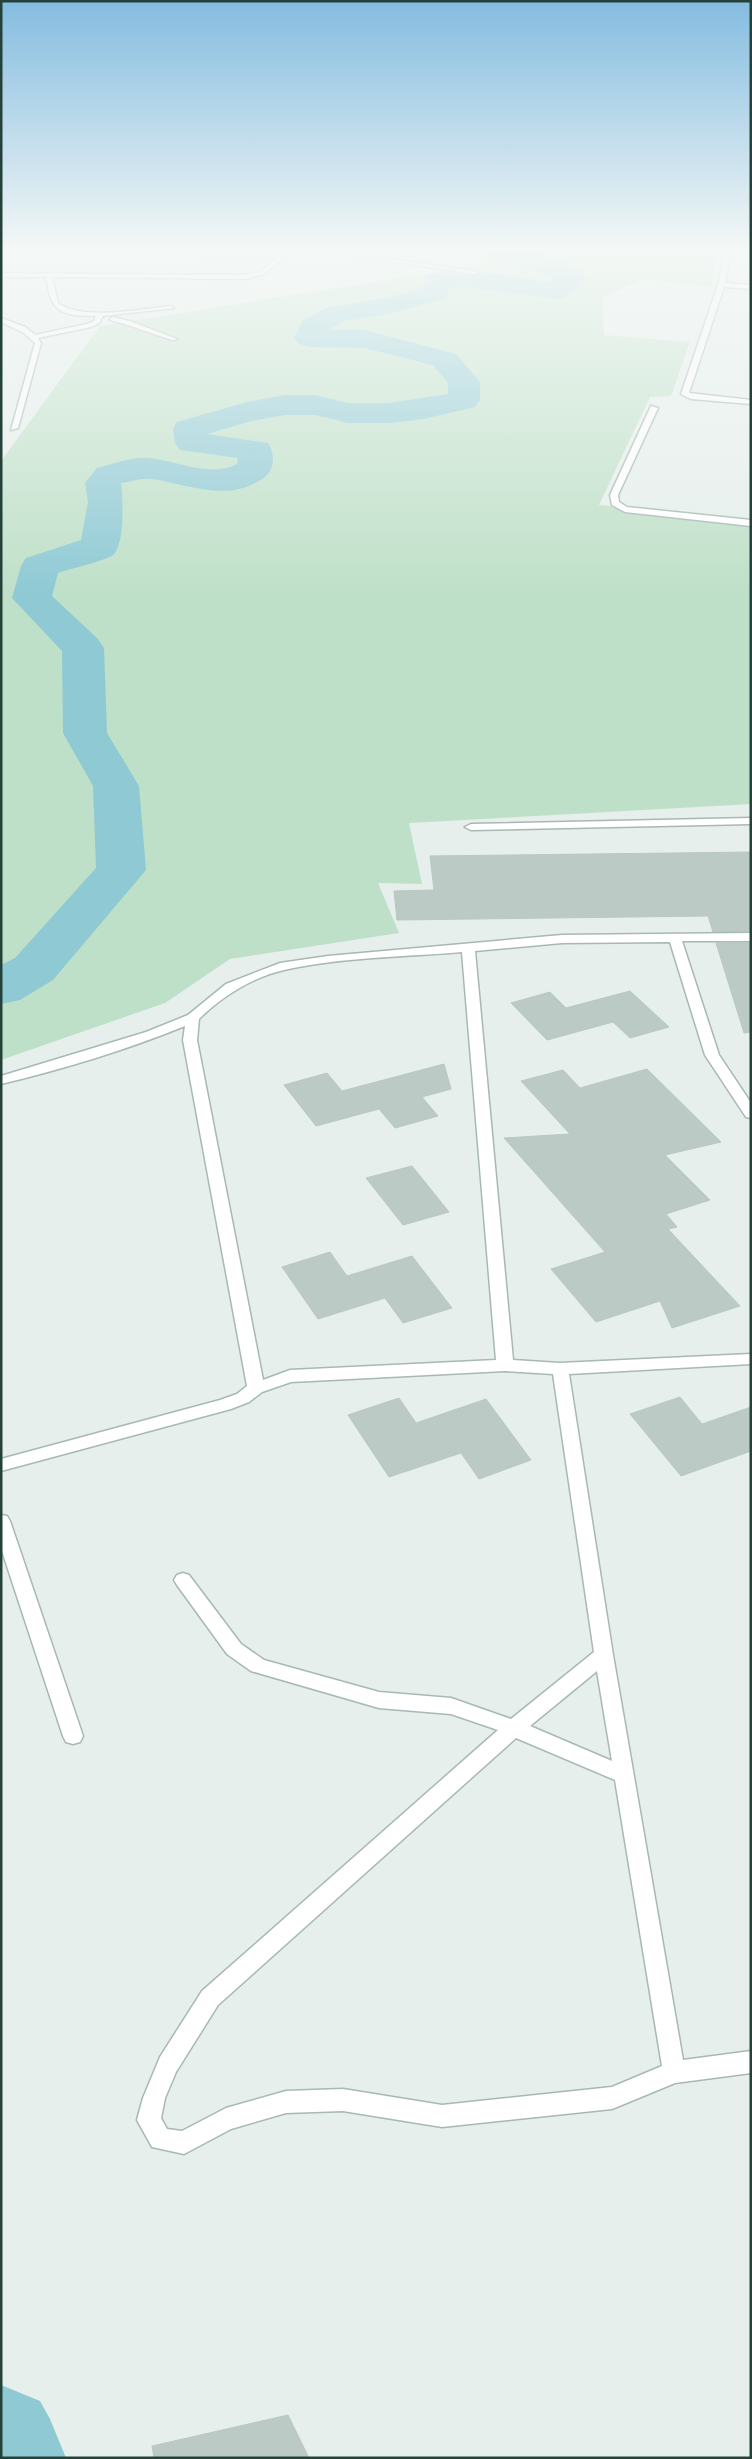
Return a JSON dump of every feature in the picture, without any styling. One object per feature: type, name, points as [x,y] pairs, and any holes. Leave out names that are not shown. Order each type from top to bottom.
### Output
[{"type":"street","points":[[14,428],[32,366]]},
{"type":"street","points":[[694,366],[685,394],[690,398],[751,402]]},
{"type":"street","points":[[654,408],[614,495],[615,503],[625,509],[751,523]]},
{"type":"street","points":[[471,827],[751,822]]},
{"type":"street","points":[[1,1080],[71,1060],[193,1018],[205,1006],[231,987],[280,967],[328,960],[562,939],[751,937]]},
{"type":"street","points":[[675,938],[712,1055],[751,1114]]},
{"type":"street","points":[[468,947],[505,1365]]},
{"type":"street","points":[[193,1018],[190,1040],[256,1388]]},
{"type":"street","points":[[1,1466],[16,1460],[225,1405],[243,1398],[256,1388],[290,1376],[505,1365],[560,1369],[751,1359]]},
{"type":"street","points":[[560,1369],[604,1654],[674,2072]]},
{"type":"street","points":[[1,1521],[73,1736]]},
{"type":"street","points":[[183,1580],[234,1649],[258,1666],[379,1700],[451,1706],[514,1728],[624,1775]]},
{"type":"street","points":[[604,1654],[514,1728],[210,1998],[168,2065],[154,2098],[148,2120],[160,2139],[184,2143],[226,2119],[286,2102],[343,2100],[442,2116],[612,2098],[674,2072],[751,2062]]},
{"type":"green space","points":[[71,366],[682,366],[671,396],[650,397],[599,505],[751,520],[751,804],[409,823],[422,884],[378,883],[399,933],[230,959],[165,1003],[1,1060],[1,461]]},
{"type":"building","points":[[751,852],[751,931],[713,932],[708,916],[397,920],[394,891],[434,890],[430,856]]},
{"type":"building","points":[[716,943],[751,943],[751,1032],[744,1033]]},
{"type":"building","points":[[630,991],[669,1027],[630,1038],[613,1022],[547,1040],[511,1003],[550,992],[566,1008]]},
{"type":"building","points":[[444,1064],[451,1089],[422,1097],[438,1116],[395,1128],[379,1109],[316,1126],[284,1085],[327,1073],[342,1091]]},
{"type":"building","points":[[647,1069],[721,1142],[665,1155],[710,1200],[666,1214],[677,1227],[668,1229],[740,1306],[672,1328],[660,1301],[596,1322],[551,1269],[605,1252],[504,1138],[570,1134],[521,1081],[563,1070],[580,1088]]},
{"type":"building","points":[[412,1166],[449,1212],[403,1225],[366,1178]]},
{"type":"building","points":[[330,1252],[347,1276],[412,1256],[452,1308],[403,1323],[385,1298],[318,1319],[282,1267]]},
{"type":"building","points":[[680,1397],[702,1424],[751,1407],[751,1451],[681,1476],[630,1414]]},
{"type":"building","points":[[399,1398],[416,1423],[486,1399],[531,1460],[479,1479],[461,1453],[389,1477],[348,1415]]},
{"type":"building","points":[[288,2415],[309,2458],[154,2458],[152,2446]]},
{"type":"waterway","points":[[1,988],[34,969],[121,870],[116,786],[85,733],[83,648],[32,598],[40,566],[99,547],[106,502],[103,483],[109,475],[149,468],[179,475],[233,481],[254,469],[256,450],[192,443],[189,429],[247,412],[285,405],[315,405],[348,413],[389,413],[424,409],[464,400],[464,382],[450,366]]},
{"type":"waterway","points":[[1,2440],[11,2458]]}]
